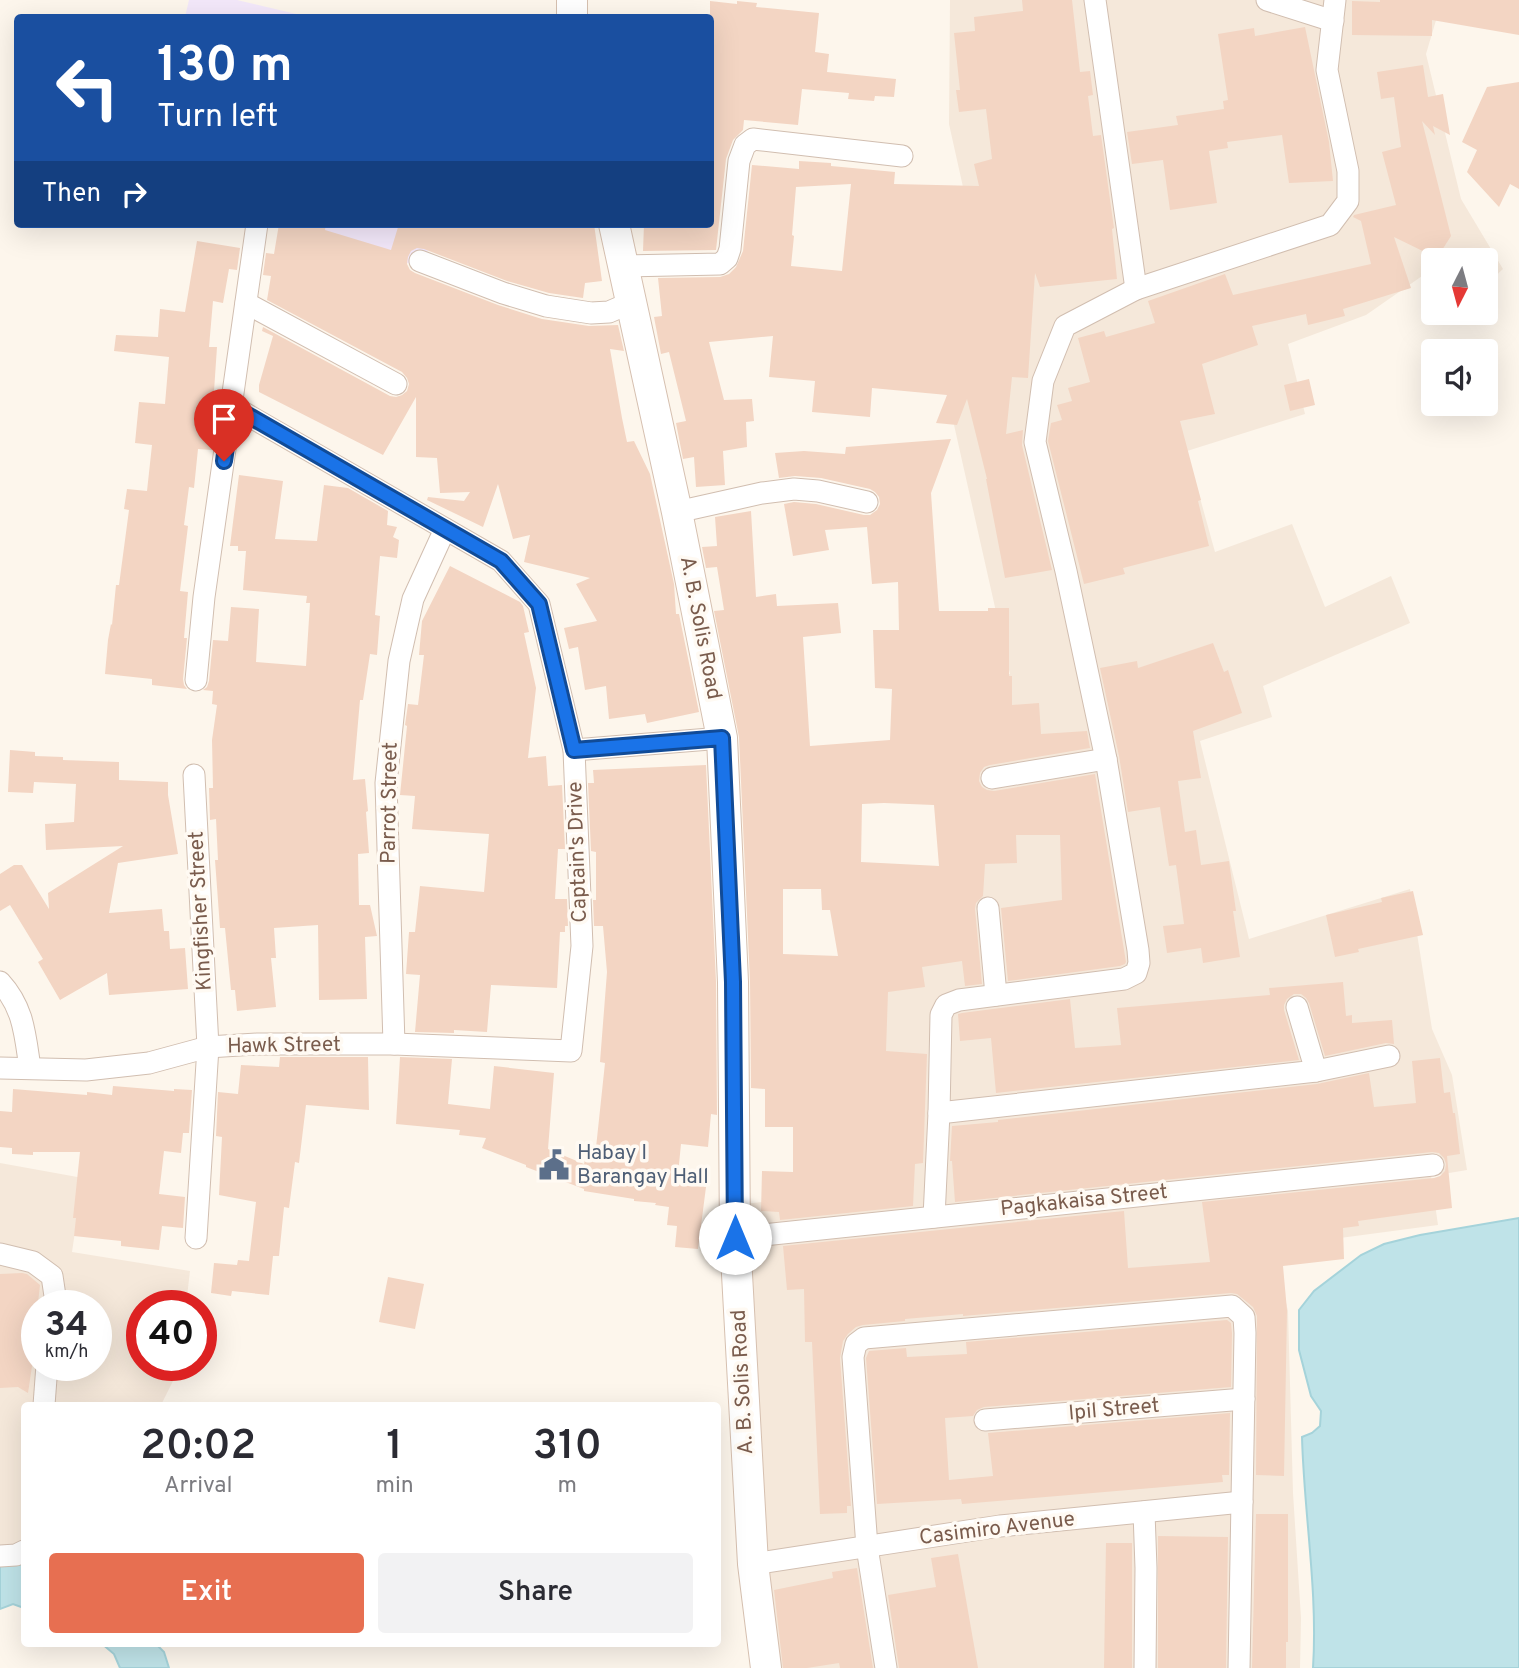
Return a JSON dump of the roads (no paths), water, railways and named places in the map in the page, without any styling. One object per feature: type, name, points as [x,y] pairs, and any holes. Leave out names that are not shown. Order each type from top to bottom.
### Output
[{"type":"street","points":[[1095,0],[1136,289]]},
{"type":"street","points":[[934,1217],[942,1015],[946,1006],[959,1000],[1124,979],[1136,973],[1139,963],[1107,759],[1035,442],[1043,381],[1065,326],[1136,289],[1330,225],[1348,201],[1348,171],[1327,70],[1334,10],[1267,0]]},
{"type":"street","points":[[624,266],[720,264],[727,258],[739,161],[745,145],[753,139],[902,156]]},
{"type":"street","points":[[196,680],[204,597],[256,228]]},
{"type":"street","name":"A. B. Solis Road","points":[[615,228],[677,512],[722,738],[733,982],[735,1238],[753,1564],[766,1668]]},
{"type":"street","points":[[421,261],[503,293],[545,306],[590,313],[609,312],[632,302]]},
{"type":"street","points":[[246,303],[396,384]]},
{"type":"street","name":"Captain's Drive","points":[[232,406],[501,561],[539,604],[574,750],[582,946],[571,1051]]},
{"type":"street","points":[[677,512],[762,493],[794,489],[818,491],[867,502]]},
{"type":"street","name":"Parrot Street","points":[[394,1044],[386,783],[399,661],[413,598],[445,529]]},
{"type":"street","points":[[574,750],[722,738]]},
{"type":"street","points":[[992,778],[1107,759]]},
{"type":"street","name":"Kingfisher Street","points":[[194,775],[208,1047],[196,1238]]},
{"type":"street","points":[[989,908],[996,995]]},
{"type":"street","points":[[0,982],[11,993],[23,1019],[30,1068]]},
{"type":"street","points":[[1297,1007],[1316,1071]]},
{"type":"street","name":"Hawk Street","points":[[0,1068],[86,1070],[149,1063],[208,1047],[257,1044],[394,1044],[571,1051]]},
{"type":"street","points":[[939,1113],[1316,1071],[1388,1056]]},
{"type":"street","name":"Pagkakaisa Street","points":[[735,1238],[1433,1165]]},
{"type":"street","points":[[0,1254],[33,1262],[52,1276],[54,1290]]},
{"type":"street","points":[[886,1668],[867,1546],[853,1357],[856,1344],[864,1338],[1233,1306],[1244,1317],[1245,1333],[1240,1668]]},
{"type":"street","points":[[44,1402],[46,1381]]},
{"type":"street","name":"Ipil Street","points":[[985,1420],[1244,1399]]},
{"type":"street","name":"Casimiro Avenue","points":[[753,1564],[1000,1526],[1242,1502]]},
{"type":"street","points":[[1144,1512],[1145,1668]]},
{"type":"street","points":[[0,1556],[21,1552]]},
{"type":"water","points":[[1519,1218],[1519,1668],[1313,1668],[1314,1610],[1302,1437],[1320,1426],[1321,1411],[1311,1396],[1299,1350],[1299,1310],[1314,1291],[1361,1255],[1384,1244]]},
{"type":"water","points":[[21,1562],[21,1607],[13,1604],[0,1609],[0,1565]]},
{"type":"water","points":[[106,1647],[159,1647],[164,1652],[169,1668],[120,1668],[114,1654]]},
{"type":"place","name":"Habay I Barangay Hall","points":[[554,1165]]}]
